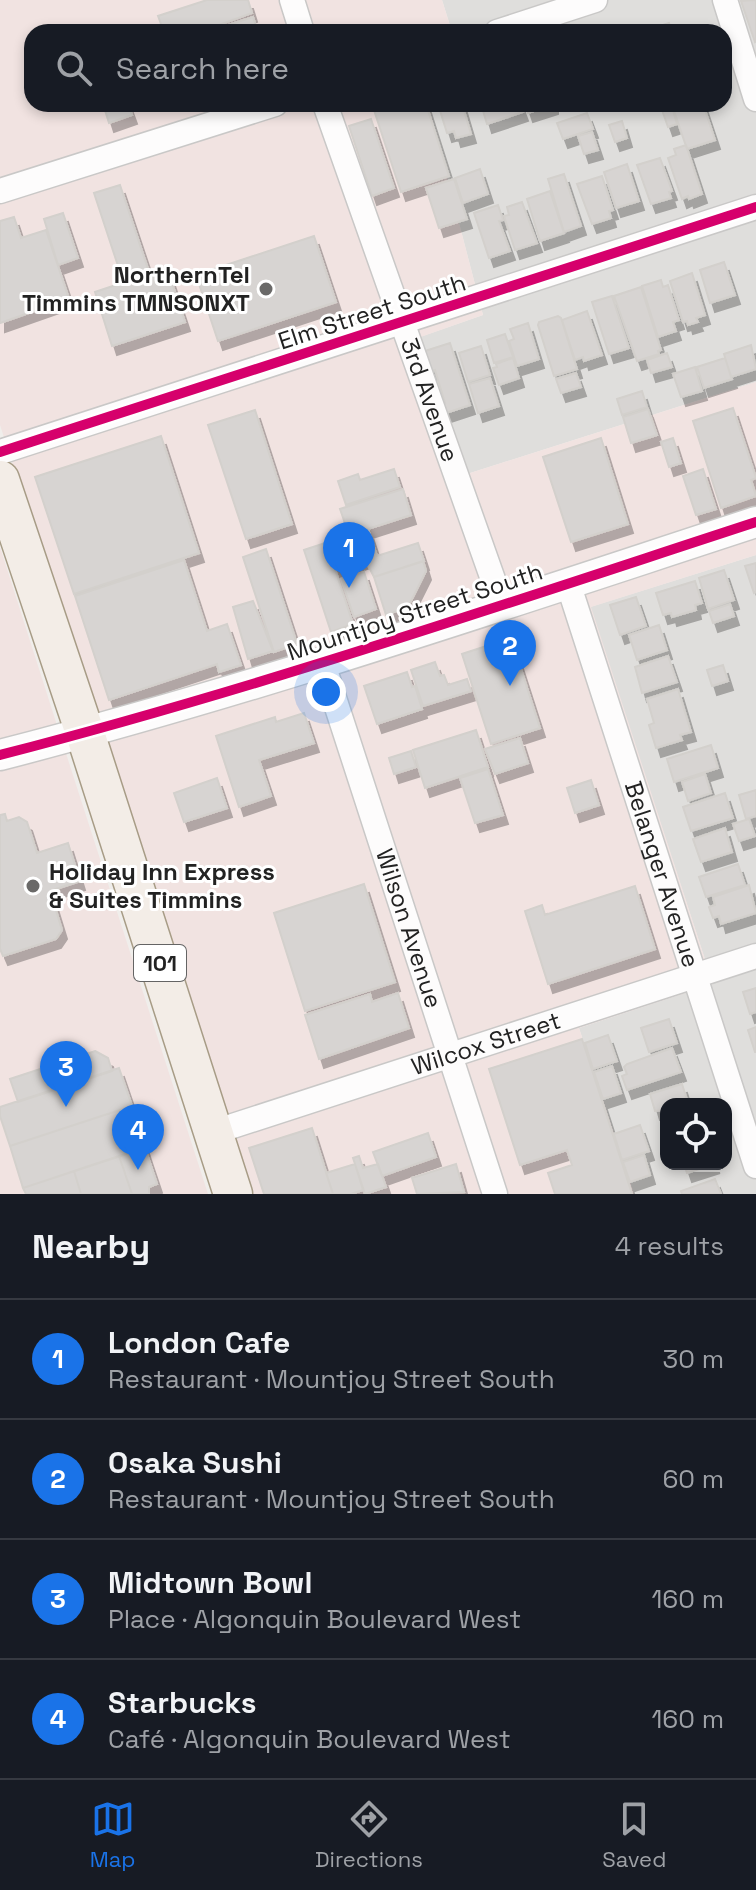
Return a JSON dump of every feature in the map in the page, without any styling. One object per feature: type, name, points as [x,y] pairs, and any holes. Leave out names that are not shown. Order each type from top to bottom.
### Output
[{"type":"main road","name":"101","points":[[0,480],[233,1194]]},
{"type":"street","points":[[292,0],[300,24]]},
{"type":"street","points":[[522,24],[595,0]]},
{"type":"street","points":[[725,0],[756,99]]},
{"type":"street","points":[[0,191],[250,112]]},
{"type":"street","name":"3rd Avenue","points":[[328,112],[502,605]]},
{"type":"street","name":"Elm Street South","points":[[0,452],[756,207]]},
{"type":"street","name":"Mountjoy Street South","points":[[0,755],[323,664],[756,522]]},
{"type":"street","name":"Belanger Avenue","points":[[568,583],[756,1166]]},
{"type":"street","name":"Wilson Avenue","points":[[323,664],[495,1194]]},
{"type":"street","name":"Wilcox Street","points":[[214,1132],[756,956]]},
{"type":"shaded area","points":[[0,0],[442,0],[450,24],[24,24],[24,112],[430,112],[483,315],[415,339],[467,474],[756,382],[756,555],[591,607],[713,984],[579,1028],[634,1194],[252,1194],[0,425]]},
{"type":"shaded area","points":[[442,0],[756,0],[756,382],[467,474],[414,339],[483,315],[430,112],[732,112],[732,24],[450,24]]},
{"type":"shaded area","points":[[0,547],[71,769],[208,1194],[0,1194]]},
{"type":"shaded area","points":[[756,555],[756,1194],[634,1194],[579,1028],[713,984],[590,607]]},
{"type":"building","points":[[207,0],[248,0],[252,13],[222,24],[161,24],[158,16]]},
{"type":"building","points":[[756,0],[756,41],[755,42],[741,1]]},
{"type":"building","points":[[253,17],[255,24],[231,24]]},
{"type":"building","points":[[106,112],[131,112],[132,115],[109,123]]},
{"type":"building","points":[[375,112],[429,112],[449,176],[401,192]]},
{"type":"building","points":[[440,112],[464,112],[471,134],[456,138],[454,131],[447,133]]},
{"type":"building","points":[[483,112],[523,112],[487,124]]},
{"type":"building","points":[[663,112],[673,112],[677,124],[668,127]]},
{"type":"building","points":[[674,112],[706,112],[715,140],[687,149]]},
{"type":"building","points":[[587,113],[593,129],[563,139],[557,123]]},
{"type":"building","points":[[371,119],[394,188],[372,196],[349,126]]},
{"type":"building","points":[[622,121],[627,138],[615,142],[609,125]]},
{"type":"building","points":[[592,132],[598,150],[584,154],[578,136]]},
{"type":"building","points":[[686,145],[702,194],[682,199],[668,158],[676,155],[674,149]]},
{"type":"building","points":[[660,158],[672,191],[669,192],[671,198],[651,204],[637,165]]},
{"type":"building","points":[[627,164],[639,201],[616,208],[604,172]]},
{"type":"building","points":[[480,169],[488,194],[463,203],[455,178]]},
{"type":"building","points":[[564,174],[581,226],[564,232],[548,179]]},
{"type":"building","points":[[602,176],[613,210],[609,211],[611,218],[592,224],[577,184]]},
{"type":"building","points":[[454,179],[467,219],[439,228],[426,188]]},
{"type":"building","points":[[120,185],[149,272],[123,281],[94,193]]},
{"type":"building","points":[[550,191],[564,233],[540,241],[527,199]]},
{"type":"building","points":[[522,202],[537,243],[515,250],[504,216],[509,215],[507,207]]},
{"type":"building","points":[[498,205],[503,220],[499,221],[510,251],[489,258],[474,213]]},
{"type":"building","points":[[63,213],[78,258],[58,265],[44,219]]},
{"type":"building","points":[[14,217],[21,238],[46,230],[69,299],[0,323],[0,221]]},
{"type":"building","name":"NorthernTel Timmins TMNSONXT","points":[[314,236],[336,302],[218,341],[196,275]]},
{"type":"building","points":[[724,262],[735,295],[710,303],[700,270]]},
{"type":"building","points":[[167,268],[185,322],[112,346],[95,292]]},
{"type":"building","points":[[692,273],[705,315],[696,318],[698,322],[688,325],[687,321],[683,322],[670,281]]},
{"type":"building","points":[[661,280],[663,287],[668,285],[679,320],[673,322],[676,331],[658,337],[642,286]]},
{"type":"building","points":[[641,287],[661,350],[659,354],[637,361],[614,296]]},
{"type":"building","points":[[612,296],[629,348],[609,354],[592,302]]},
{"type":"building","points":[[587,311],[602,355],[584,361],[583,357],[575,360],[562,320]]},
{"type":"building","points":[[558,316],[577,369],[554,376],[538,325]]},
{"type":"building","points":[[528,323],[539,359],[517,366],[509,341],[514,339],[510,329]]},
{"type":"building","points":[[505,334],[513,357],[494,363],[487,340]]},
{"type":"building","points":[[450,343],[470,405],[446,413],[435,370],[428,372],[422,352]]},
{"type":"building","points":[[751,345],[756,369],[731,377],[724,354]]},
{"type":"building","points":[[481,346],[490,375],[468,382],[459,353]]},
{"type":"building","points":[[667,353],[672,367],[651,373],[647,360]]},
{"type":"building","points":[[513,358],[519,378],[499,385],[493,368]]},
{"type":"building","points":[[725,358],[732,379],[704,388],[697,367]]},
{"type":"building","points":[[695,367],[702,391],[681,397],[673,374]]},
{"type":"building","points":[[576,373],[581,387],[561,393],[556,379]]},
{"type":"building","points":[[490,378],[499,406],[478,413],[469,384]]},
{"type":"building","points":[[642,391],[647,407],[622,415],[617,399]]},
{"type":"building","points":[[733,408],[756,478],[751,480],[756,496],[721,508],[693,421]]},
{"type":"building","points":[[648,409],[657,435],[631,443],[623,417]]},
{"type":"building","points":[[255,410],[292,524],[246,539],[208,425]]},
{"type":"building","points":[[161,436],[199,553],[74,594],[35,477]]},
{"type":"building","points":[[601,438],[628,524],[571,542],[543,457]]},
{"type":"building","points":[[673,438],[681,463],[669,467],[661,442]]},
{"type":"building","points":[[394,469],[400,487],[346,505],[338,481],[358,474],[360,480]]},
{"type":"building","points":[[703,469],[716,509],[696,515],[683,476]]},
{"type":"building","points":[[403,489],[411,515],[349,535],[340,509]]},
{"type":"building","points":[[368,529],[377,556],[418,543],[424,561],[374,577],[365,559],[335,569],[353,624],[331,632],[304,550]]},
{"type":"building","points":[[266,549],[297,644],[274,652],[243,557]]},
{"type":"building","points":[[184,560],[207,631],[227,624],[241,665],[219,672],[217,664],[109,700],[75,596]]},
{"type":"building","points":[[423,561],[426,571],[408,607],[386,615],[374,577]]},
{"type":"building","points":[[756,563],[756,592],[754,593],[745,566]]},
{"type":"building","points":[[724,570],[734,600],[708,609],[699,578]]},
{"type":"building","points":[[364,572],[376,609],[354,617],[341,579]]},
{"type":"building","points":[[695,581],[702,603],[695,605],[696,610],[672,617],[671,613],[663,615],[656,593]]},
{"type":"building","points":[[636,597],[646,626],[620,635],[610,605]]},
{"type":"building","points":[[253,601],[273,651],[248,659],[233,607]]},
{"type":"building","points":[[730,604],[734,616],[713,623],[709,611]]},
{"type":"building","points":[[659,625],[667,650],[637,660],[629,635]]},
{"type":"building","points":[[511,638],[540,728],[491,744],[462,654]]},
{"type":"building","points":[[668,656],[677,682],[642,693],[635,667]]},
{"type":"building","points":[[435,662],[440,676],[444,675],[448,685],[467,679],[471,691],[423,706],[411,670]]},
{"type":"building","points":[[723,665],[728,681],[712,686],[707,670]]},
{"type":"building","points":[[407,672],[422,709],[377,724],[364,686]]},
{"type":"building","points":[[678,689],[691,732],[680,735],[682,740],[656,748],[649,725],[654,723],[647,699]]},
{"type":"building","points":[[304,713],[314,743],[259,760],[271,796],[239,807],[216,736],[275,717],[276,722]]},
{"type":"building","points":[[476,730],[488,767],[425,788],[413,750]]},
{"type":"building","points":[[520,738],[528,763],[495,774],[485,749]]},
{"type":"building","points":[[711,745],[718,768],[674,782],[667,759]]},
{"type":"building","points":[[411,751],[416,767],[394,774],[389,758]]},
{"type":"building","points":[[488,769],[503,815],[475,823],[460,778]]},
{"type":"building","points":[[705,774],[711,793],[688,801],[682,782]]},
{"type":"building","points":[[217,778],[227,808],[184,822],[174,793]]},
{"type":"building","points":[[591,780],[599,805],[575,813],[567,788]]},
{"type":"building","points":[[756,790],[756,816],[746,819],[739,795]]},
{"type":"building","points":[[725,793],[733,818],[691,831],[683,807]]},
{"type":"building","name":"Holiday Inn Express & Suites Timmins","points":[[5,814],[7,821],[19,817],[27,822],[37,853],[68,843],[80,881],[50,891],[62,930],[56,939],[3,956],[0,949],[0,815]]},
{"type":"building","points":[[749,819],[755,836],[739,841],[733,824]]},
{"type":"building","points":[[725,828],[732,852],[701,862],[693,839]]},
{"type":"building","points":[[738,864],[745,885],[706,897],[699,877]]},
{"type":"building","points":[[364,884],[395,982],[305,1011],[274,913]]},
{"type":"building","points":[[749,885],[756,913],[721,924],[719,916],[713,918],[709,907],[715,905],[713,897]]},
{"type":"building","points":[[635,886],[655,949],[548,984],[525,911],[542,905],[545,915]]},
{"type":"building","points":[[756,988],[756,1012],[750,1014],[743,992]]},
{"type":"building","points":[[398,993],[409,1028],[319,1059],[305,1015],[370,994],[372,1002]]},
{"type":"building","points":[[669,1019],[677,1043],[649,1052],[641,1028]]},
{"type":"building","points":[[756,1027],[756,1052],[755,1052],[748,1030]]},
{"type":"building","points":[[608,1035],[617,1061],[593,1069],[585,1043]]},
{"type":"building","points":[[582,1039],[632,1194],[555,1194],[548,1173],[572,1165],[567,1150],[520,1165],[489,1069]]},
{"type":"building","points":[[672,1048],[681,1072],[627,1090],[622,1076],[627,1074],[624,1067],[627,1064]]},
{"type":"building","points":[[95,1051],[108,1058],[112,1071],[18,1102],[10,1079]]},
{"type":"building","points":[[612,1066],[621,1093],[603,1099],[594,1072]]},
{"type":"building","points":[[119,1068],[132,1106],[10,1146],[0,1107]]},
{"type":"building","points":[[682,1084],[686,1098],[660,1098],[660,1111],[655,1111],[650,1094]]},
{"type":"building","points":[[132,1106],[145,1148],[23,1188],[10,1146]]},
{"type":"building","points":[[640,1125],[649,1151],[622,1160],[614,1134]]},
{"type":"building","points":[[312,1128],[333,1194],[264,1194],[249,1148]]},
{"type":"building","points":[[428,1133],[436,1157],[382,1176],[373,1152]]},
{"type":"building","points":[[145,1148],[157,1184],[149,1187],[149,1194],[132,1194],[119,1156]]},
{"type":"building","points":[[644,1155],[650,1175],[630,1182],[623,1162]]},
{"type":"building","points":[[119,1156],[132,1194],[81,1194],[74,1171]]},
{"type":"building","points":[[359,1156],[363,1168],[378,1164],[386,1187],[365,1194],[353,1158]]},
{"type":"building","points":[[355,1164],[363,1190],[333,1194],[326,1173]]},
{"type":"building","points":[[456,1164],[464,1192],[417,1194],[412,1178]]},
{"type":"building","points":[[74,1171],[81,1194],[26,1194],[23,1188]]},
{"type":"building","points":[[715,1179],[721,1194],[682,1194],[681,1191]]},
{"type":"cycle path","points":[[0,452],[756,207]]},
{"type":"cycle path","points":[[0,755],[286,674],[756,522]]},
{"type":"place","name":"NorthernTel Timmins TMNSONXT","points":[[266,289]]},
{"type":"place","name":"London Cafe","points":[[349,588]]},
{"type":"place","name":"Osaka Sushi","points":[[510,686]]},
{"type":"place","name":"Holiday Inn Express & Suites Timmins","points":[[33,886]]},
{"type":"place","name":"Midtown Bowl","points":[[66,1107]]},
{"type":"place","name":"Starbucks","points":[[138,1170]]}]
